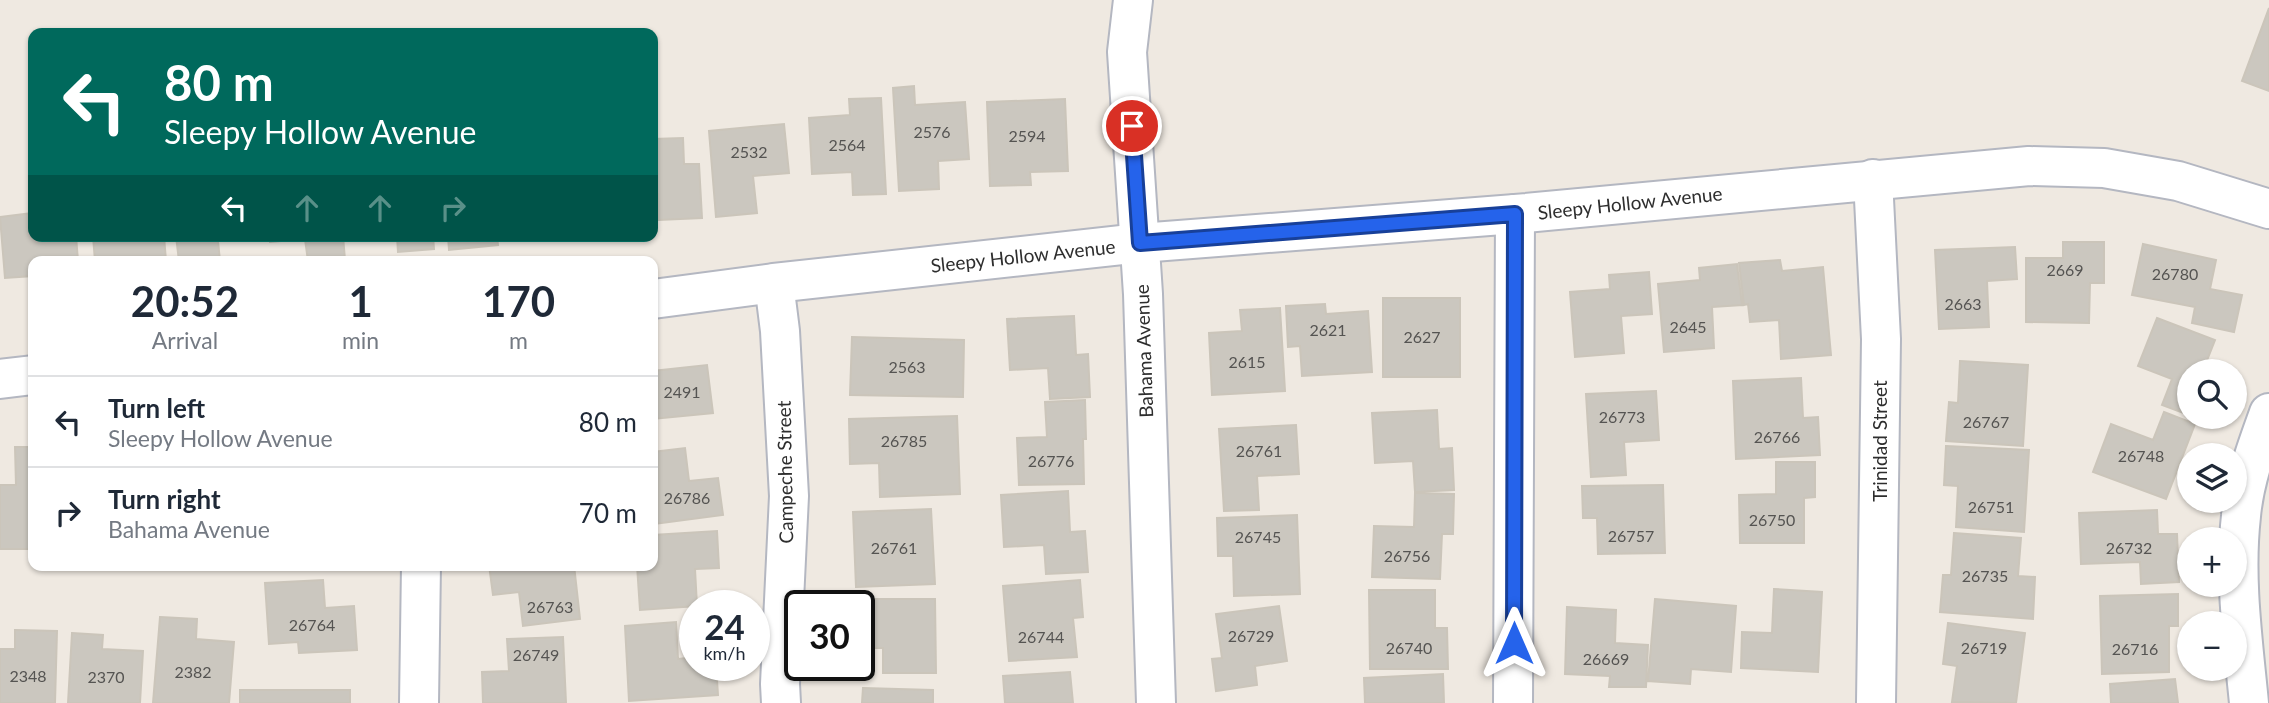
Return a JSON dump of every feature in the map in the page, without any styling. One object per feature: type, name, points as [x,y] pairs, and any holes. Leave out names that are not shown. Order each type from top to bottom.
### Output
[{"type":"street","name":"Bahama Avenue","points":[[1133,0],[1127,52],[1140,243],[1156,703]]},
{"type":"street","name":"Sleepy Hollow Avenue","points":[[658,298],[1140,243],[1515,214],[2029,166],[2104,168],[2178,181],[2269,209]]},
{"type":"street","name":"Trinidad Street","points":[[1873,179],[1881,339],[1876,703]]},
{"type":"street","points":[[1513,703],[1515,214]]},
{"type":"street","name":"Campeche Street","points":[[774,283],[780,331],[789,496],[781,703]]},
{"type":"street","points":[[0,380],[28,377]]},
{"type":"street","points":[[2249,703],[2238,582],[2241,515],[2253,457],[2269,413]]},
{"type":"street","points":[[419,703],[421,571]]},
{"type":"building","points":[[2269,8],[2269,91],[2242,81]]},
{"type":"building","points":[[914,86],[915,105],[965,102],[969,159],[938,161],[939,189],[899,191],[893,88]]},
{"type":"building","points":[[881,98],[886,194],[853,195],[852,172],[812,174],[809,118],[850,115],[849,99]]},
{"type":"building","points":[[1065,99],[1068,171],[1030,172],[1031,185],[990,186],[987,102]]},
{"type":"building","points":[[784,124],[789,173],[753,176],[757,213],[716,217],[709,131]]},
{"type":"building","points":[[683,138],[684,164],[699,164],[702,218],[659,220],[658,139]]},
{"type":"building","points":[[28,214],[28,242],[76,242],[78,256],[28,256],[28,276],[5,278],[0,217]]},
{"type":"building","points":[[93,242],[164,242],[166,256],[95,256]]},
{"type":"building","points":[[177,242],[218,242],[220,256],[178,256]]},
{"type":"building","points":[[305,242],[344,242],[345,256],[307,256]]},
{"type":"building","points":[[397,242],[433,242],[434,249],[398,252]]},
{"type":"building","points":[[448,242],[498,242],[498,245],[449,250]]},
{"type":"building","points":[[2063,242],[2104,242],[2104,283],[2090,283],[2089,323],[2026,322],[2026,258],[2063,258]]},
{"type":"building","points":[[2143,244],[2216,260],[2210,289],[2242,295],[2234,332],[2192,323],[2195,307],[2132,295]]},
{"type":"building","points":[[2015,247],[2017,279],[1987,281],[1989,327],[1939,329],[1935,250]]},
{"type":"building","points":[[1780,260],[1782,271],[1823,267],[1831,355],[1781,359],[1779,320],[1750,322],[1748,304],[1744,305],[1739,263]]},
{"type":"building","points":[[1737,264],[1742,305],[1712,307],[1714,348],[1664,352],[1658,284],[1700,280],[1699,268]]},
{"type":"building","points":[[1649,272],[1652,314],[1621,316],[1624,353],[1575,357],[1570,292],[1610,289],[1609,275]]},
{"type":"building","points":[[1383,298],[1460,298],[1460,377],[1383,377]]},
{"type":"building","points":[[1325,304],[1326,314],[1368,311],[1372,372],[1302,376],[1300,346],[1288,347],[1286,306]]},
{"type":"building","points":[[1280,308],[1285,391],[1212,395],[1209,333],[1242,331],[1240,310]]},
{"type":"building","points":[[1074,316],[1076,355],[1088,354],[1090,397],[1050,399],[1048,368],[1010,370],[1007,319]]},
{"type":"building","points":[[2157,318],[2215,340],[2208,359],[2177,359],[2177,411],[2162,405],[2172,379],[2138,366]]},
{"type":"building","points":[[852,337],[964,340],[963,397],[850,395]]},
{"type":"building","points":[[1960,361],[2028,365],[2023,446],[1946,441],[1949,402],[1958,403]]},
{"type":"building","points":[[707,365],[713,413],[658,418],[658,370]]},
{"type":"building","points":[[1801,378],[1803,418],[1818,417],[1820,455],[1736,459],[1733,381]]},
{"type":"building","points":[[1656,391],[1659,440],[1624,442],[1626,475],[1591,477],[1586,394]]},
{"type":"building","points":[[1085,400],[1084,484],[1019,485],[1017,438],[1047,437],[1045,402]]},
{"type":"building","points":[[1437,410],[1439,449],[1452,448],[1454,490],[1415,492],[1413,461],[1375,463],[1372,413]]},
{"type":"building","points":[[2164,412],[2177,417],[2177,429],[2193,429],[2188,443],[2177,443],[2177,471],[2166,499],[2093,472],[2111,424],[2153,440]]},
{"type":"building","points":[[957,416],[960,494],[880,497],[879,463],[850,464],[849,419]]},
{"type":"building","points":[[1296,425],[1299,474],[1257,476],[1259,510],[1224,511],[1219,429]]},
{"type":"building","points":[[1946,446],[2029,450],[2024,532],[1956,527],[1958,486],[1944,485]]},
{"type":"building","points":[[15,447],[28,447],[28,549],[0,549],[0,485],[16,485]]},
{"type":"building","points":[[685,448],[689,481],[718,478],[723,515],[658,523],[658,451]]},
{"type":"building","points":[[1776,462],[1815,462],[1815,497],[1804,498],[1804,543],[1740,543],[1739,495],[1776,494]]},
{"type":"building","points":[[1663,485],[1665,553],[1598,554],[1597,518],[1583,518],[1582,486]]},
{"type":"building","points":[[1068,491],[1070,532],[1085,531],[1088,572],[1046,574],[1044,545],[1004,547],[1001,495]]},
{"type":"building","points":[[1415,493],[1454,494],[1453,534],[1442,534],[1440,579],[1372,577],[1374,526],[1414,527]]},
{"type":"building","points":[[931,509],[935,584],[856,587],[853,512]]},
{"type":"building","points":[[2157,510],[2158,534],[2177,534],[2177,582],[2141,584],[2140,562],[2081,564],[2079,513]]},
{"type":"building","points":[[1297,515],[1300,594],[1234,596],[1233,556],[1218,556],[1217,518]]},
{"type":"building","points":[[717,531],[719,568],[695,569],[696,590],[679,590],[679,607],[640,610],[637,571],[658,571],[658,535]]},
{"type":"building","points":[[1954,533],[2021,538],[2018,576],[2035,577],[2033,619],[1940,612],[1943,575],[1951,575]]},
{"type":"building","points":[[490,571],[575,571],[580,619],[523,626],[519,592],[493,595]]},
{"type":"building","points":[[323,580],[325,608],[354,606],[357,650],[299,653],[298,642],[269,644],[265,583]]},
{"type":"building","points":[[1080,580],[1083,617],[1073,618],[1077,657],[1009,661],[1003,586]]},
{"type":"building","points":[[1774,589],[1822,592],[1818,672],[1741,668],[1742,632],[1772,633]]},
{"type":"building","points":[[1369,590],[1435,590],[1435,628],[1447,628],[1448,669],[1370,669]]},
{"type":"building","points":[[2177,594],[2177,626],[2169,626],[2169,672],[2102,674],[2100,596]]},
{"type":"building","points":[[875,599],[935,599],[936,673],[883,673],[883,648],[875,648]]},
{"type":"building","points":[[1655,599],[1736,606],[1731,672],[1691,669],[1690,684],[1648,681]]},
{"type":"building","points":[[1279,606],[1287,661],[1255,666],[1257,685],[1216,691],[1212,659],[1222,658],[1216,614]]},
{"type":"building","points":[[1567,607],[1616,610],[1615,643],[1648,645],[1646,687],[1609,687],[1610,676],[1565,674]]},
{"type":"building","points":[[160,617],[197,619],[196,639],[234,642],[229,703],[153,703]]},
{"type":"building","points":[[676,622],[679,681],[717,681],[718,695],[629,701],[625,626]]},
{"type":"building","points":[[1948,623],[2025,633],[2016,703],[1952,702],[1957,666],[1943,664]]},
{"type":"building","points":[[15,630],[57,631],[55,703],[0,703],[0,649],[15,649]]},
{"type":"building","points":[[72,633],[103,635],[102,649],[143,651],[140,703],[68,703]]},
{"type":"building","points":[[563,637],[566,703],[483,703],[482,672],[509,671],[507,639]]},
{"type":"building","points":[[1070,672],[1073,703],[1005,703],[1003,676]]},
{"type":"building","points":[[1443,674],[1444,703],[1365,703],[1364,678]]},
{"type":"building","points":[[2175,679],[2178,703],[2111,703],[2110,684]]},
{"type":"building","points":[[863,688],[933,690],[933,703],[862,703]]},
{"type":"building","points":[[240,690],[350,690],[350,703],[240,703]]},
{"type":"route","points":[[1132,126],[1140,243],[1515,214],[1514,643]]}]
